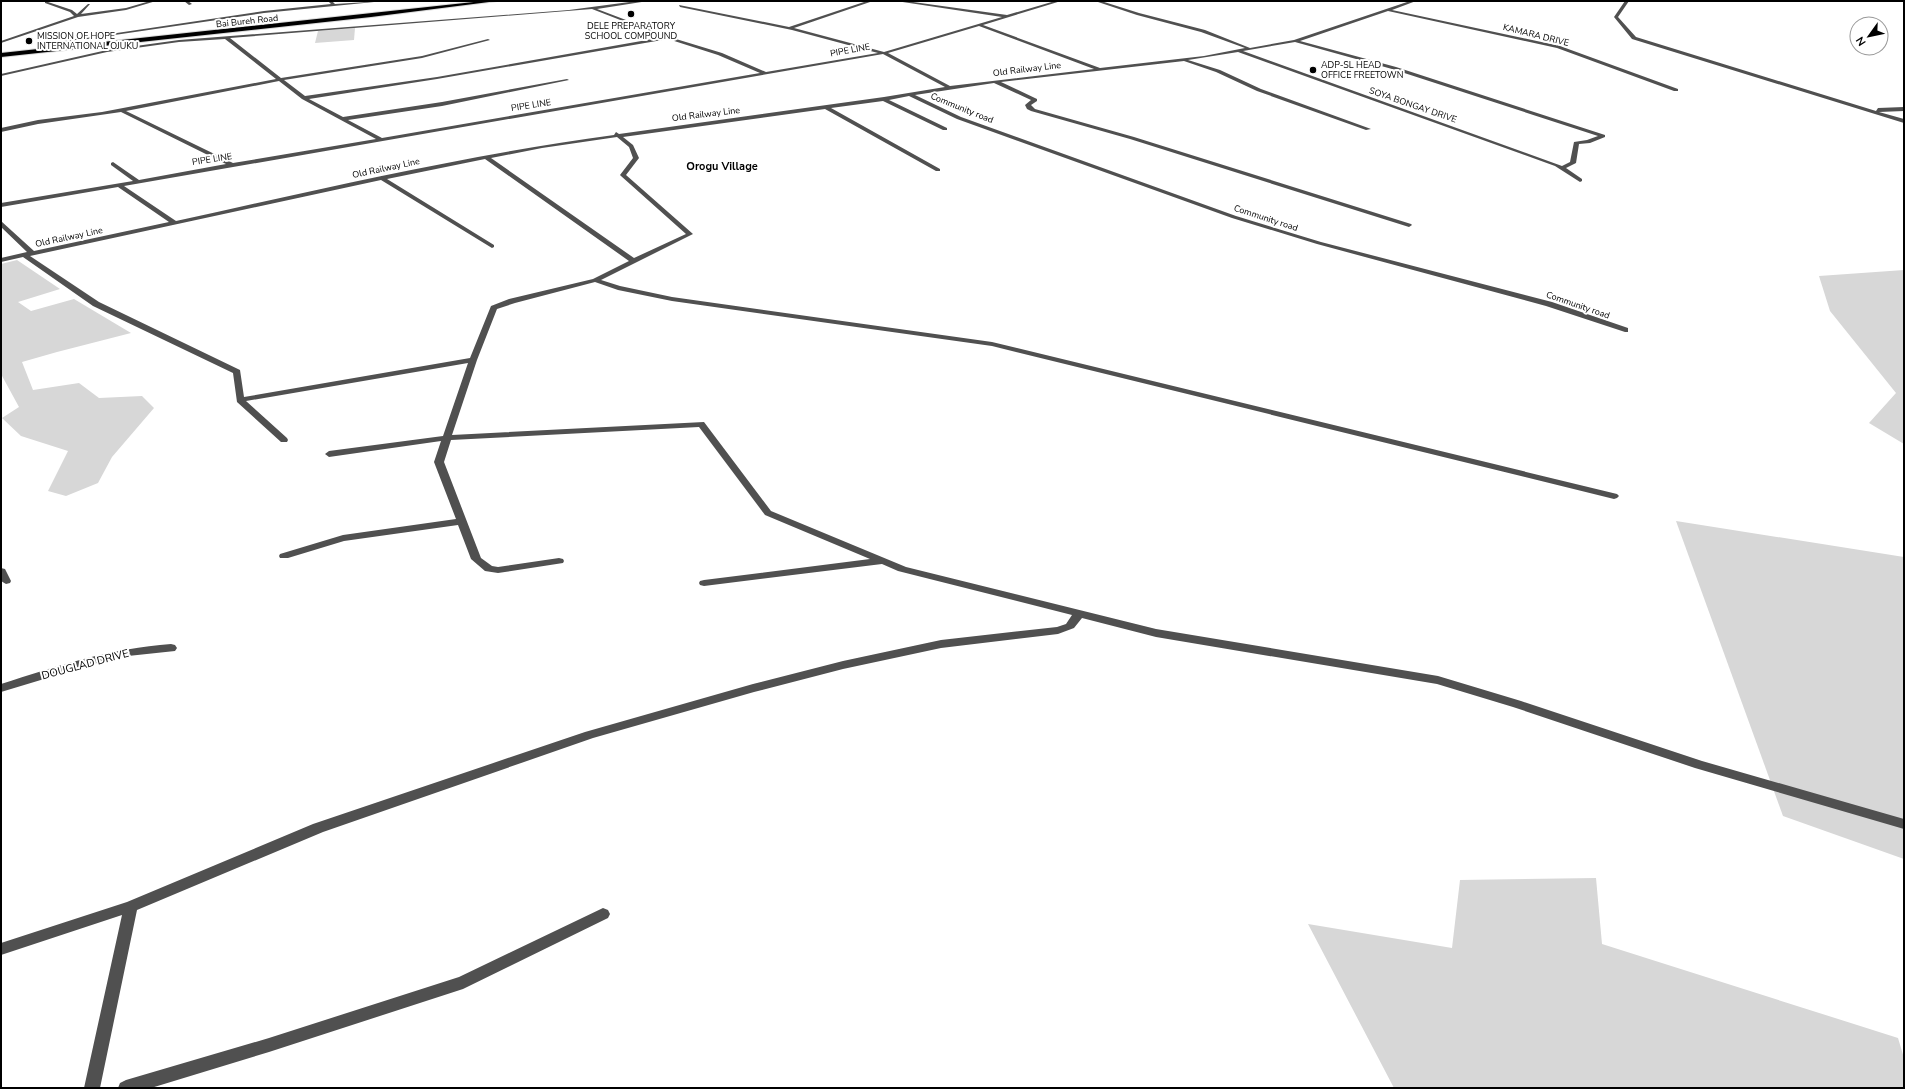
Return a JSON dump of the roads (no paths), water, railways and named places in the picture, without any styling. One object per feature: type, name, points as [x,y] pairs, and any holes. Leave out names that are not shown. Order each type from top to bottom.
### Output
[{"type":"highway","name":"Bai Bureh Road","points":[[1,54],[478,1]]},
{"type":"highway","name":"Bai Bureh Road","points":[[1,54],[379,15],[495,1]]},
{"type":"street","points":[[1,42],[77,16],[105,13],[154,1]]},
{"type":"street","points":[[330,1],[334,5]]},
{"type":"street","points":[[76,45],[44,44],[264,12],[382,1]]},
{"type":"street","points":[[632,4],[638,1]]},
{"type":"street","points":[[1,75],[108,51],[225,36],[594,8],[646,1]]},
{"type":"street","points":[[788,28],[835,14],[871,1]]},
{"type":"street","points":[[898,1],[1007,16]]},
{"type":"street","points":[[1049,1],[1058,2]]},
{"type":"street","points":[[1097,1],[1138,14],[1202,31],[1250,48]]},
{"type":"street","name":"Old Railway Line","points":[[1,260],[381,178],[542,146],[616,134],[884,99],[950,88],[1204,57],[1295,40],[1388,10],[1410,1]]},
{"type":"street","points":[[1627,1],[1616,17],[1634,38],[1904,121]]},
{"type":"street","points":[[46,2],[71,11],[77,16]]},
{"type":"street","name":"PIPE LINE","points":[[1,205],[884,53],[1058,2]]},
{"type":"street","points":[[77,16],[89,5]]},
{"type":"street","points":[[680,6],[788,28],[884,53],[950,88]]},
{"type":"street","points":[[594,8],[668,38],[720,54],[767,74]]},
{"type":"street","name":"KAMARA DRIVE","points":[[1388,10],[1558,47],[1676,90]]},
{"type":"street","points":[[979,25],[1007,34],[1101,70]]},
{"type":"street","points":[[225,36],[304,98],[380,139]]},
{"type":"street","points":[[304,98],[436,78],[668,38]]},
{"type":"street","points":[[1,130],[38,122],[63,120],[121,110],[216,90],[422,57],[488,40]]},
{"type":"street","points":[[1295,40],[1394,68],[1603,136],[1588,142],[1576,143],[1573,163],[1562,168]]},
{"type":"street","name":"SOYA BONGAY DRIVE","points":[[1236,51],[1557,165],[1580,180]]},
{"type":"street","points":[[1180,59],[1218,71],[1259,90],[1368,129]]},
{"type":"street","points":[[341,119],[442,104],[567,80]]},
{"type":"street","points":[[996,82],[1035,100],[1028,105],[1033,110],[1132,138],[1409,225]]},
{"type":"street","name":"Community road","points":[[910,95],[959,118],[1241,220],[1319,243],[1549,304],[1625,330]]},
{"type":"street","points":[[884,99],[945,129]]},
{"type":"street","points":[[826,107],[938,170]]},
{"type":"street","points":[[1872,111],[1904,108]]},
{"type":"street","points":[[121,110],[232,165]]},
{"type":"street","points":[[559,561],[498,570],[489,569],[476,559],[439,462],[473,360],[494,308],[512,301],[595,280],[690,234],[623,175],[636,158],[631,146],[616,134]]},
{"type":"street","points":[[486,157],[634,261]]},
{"type":"street","points":[[113,164],[137,181]]},
{"type":"street","points":[[381,178],[492,246]]},
{"type":"street","points":[[119,185],[175,223]]},
{"type":"street","points":[[1,223],[33,254]]},
{"type":"street","points":[[24,255],[96,304],[237,372],[240,400],[284,440]]},
{"type":"street","points":[[595,280],[618,288],[672,299],[992,344],[1614,496]]},
{"type":"street","points":[[240,400],[355,379],[473,360]]},
{"type":"street","points":[[329,454],[446,438],[701,424],[768,513],[902,569],[1156,632],[1438,680],[1517,704],[1699,765],[1904,824]]},
{"type":"street","points":[[284,556],[343,538],[462,521]]},
{"type":"street","points":[[704,582],[884,561]]},
{"type":"street","points":[[1,571],[6,581]]},
{"type":"street","points":[[1,949],[131,906],[318,828],[589,735],[753,688],[843,665],[941,644],[1058,630],[1070,626],[1080,613]]},
{"type":"street","name":"DOUGLAD DRIVE","points":[[1,688],[71,667],[146,648],[170,648]]},
{"type":"street","points":[[92,1088],[131,906]]},
{"type":"street","points":[[126,1088],[269,1045],[463,982],[602,914]]},
{"type":"place","name":"DELE PREPARATORY SCHOOL COMPOUND","points":[[631,14]]},
{"type":"place","name":"MISSION OF HOPE INTERNATIONAL OJUKU","points":[[29,41]]},
{"type":"place","name":"ADP-SL HEAD OFFICE FREETOWN","points":[[1313,70]]},
{"type":"district","name":"Orogu Village","points":[[722,166]]}]
